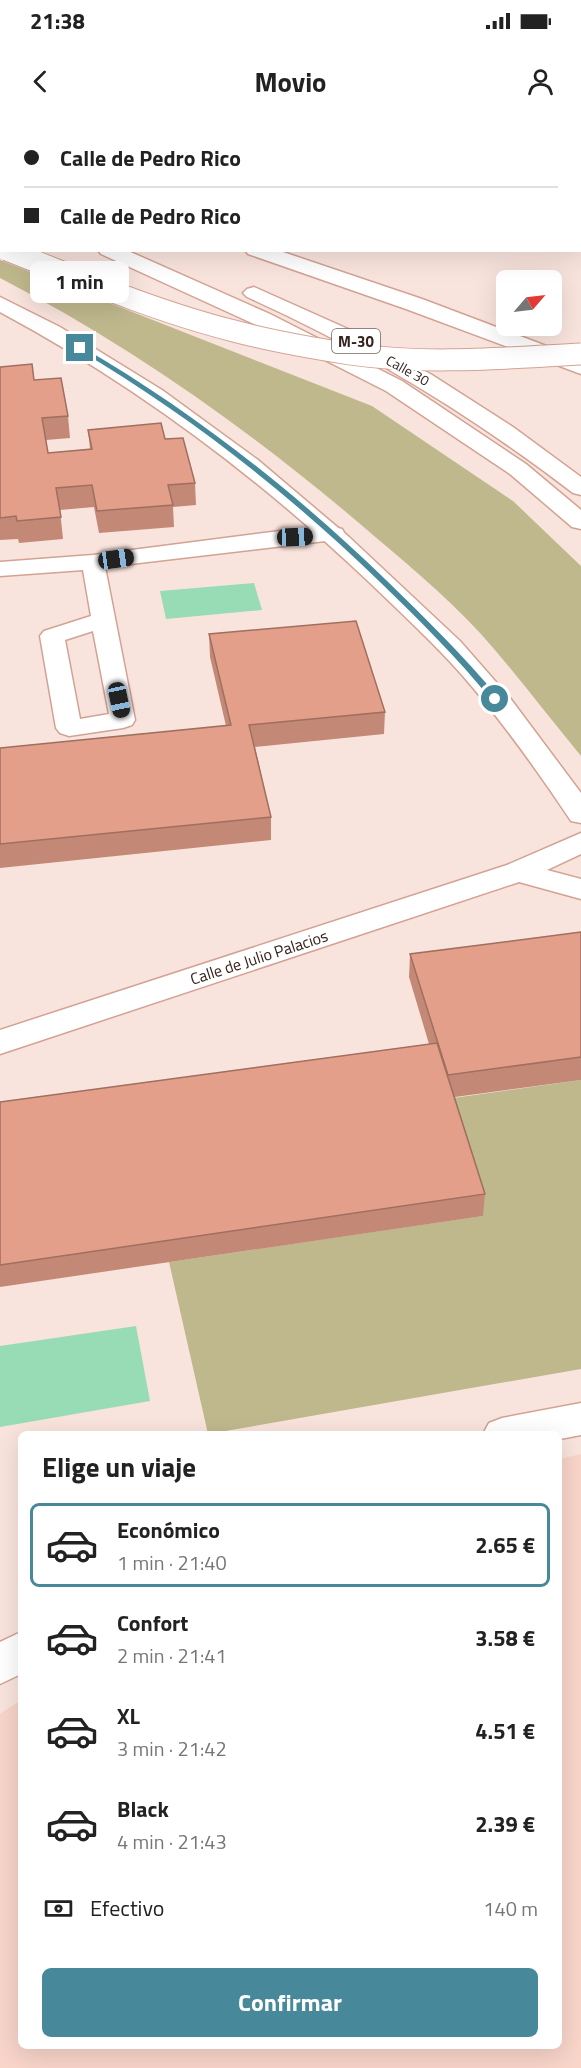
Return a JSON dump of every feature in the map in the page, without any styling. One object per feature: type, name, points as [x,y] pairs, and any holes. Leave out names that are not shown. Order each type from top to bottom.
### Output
[{"type":"main road","points":[[12,252],[106,290],[232,332],[351,354],[458,359],[581,354]]},
{"type":"main road","points":[[112,252],[262,319],[394,386],[518,469],[581,522]]},
{"type":"main road","name":"Calle 30","points":[[158,252],[299,311],[426,379],[543,459],[581,488]]},
{"type":"main road","points":[[261,252],[414,304],[581,367]]},
{"type":"main road","points":[[0,303],[120,372],[197,424],[281,489],[334,534],[470,668],[550,769],[581,814]]},
{"type":"main road","name":"Calle de Julio Palacios","points":[[0,1042],[518,872],[581,842]]},
{"type":"main road","points":[[518,872],[581,889]]},
{"type":"main road","points":[[518,1431],[581,1419]]},
{"type":"main road","points":[[0,1665],[18,1653]]},
{"type":"lane","points":[[0,569],[93,562],[280,538],[334,534]]},
{"type":"lane","points":[[93,562],[103,620]]},
{"type":"shaded area","points":[[0,260],[372,406],[513,501],[581,566],[581,756],[480,633],[437,590],[317,488],[187,390],[95,331],[0,278]]},
{"type":"shaded area","points":[[254,583],[262,610],[166,619],[160,591]]},
{"type":"shaded area","points":[[581,1080],[581,1369],[225,1431],[207,1431],[169,1262],[482,1216],[446,1099]]},
{"type":"shaded area","points":[[136,1326],[150,1401],[0,1427],[0,1346]]},
{"type":"shaded area","points":[[581,1454],[581,2068],[0,2068],[0,1714],[18,1702],[18,2049],[562,2049],[562,1459]]},
{"type":"building","points":[[32,364],[34,380],[61,378],[68,416],[42,418],[48,453],[92,449],[88,430],[161,423],[165,439],[183,438],[195,483],[168,485],[173,505],[97,511],[92,485],[56,488],[61,517],[17,521],[16,516],[0,518],[0,367]]},
{"type":"building","points":[[356,621],[385,712],[249,725],[271,817],[0,844],[0,748],[231,725],[209,634]]},
{"type":"building","points":[[581,932],[581,1057],[448,1075],[410,954]]},
{"type":"building","points":[[437,1043],[485,1194],[0,1265],[0,1102]]},
{"type":"route","points":[[80,348],[197,424],[281,489],[334,534],[407,604],[470,668],[495,699]]}]
